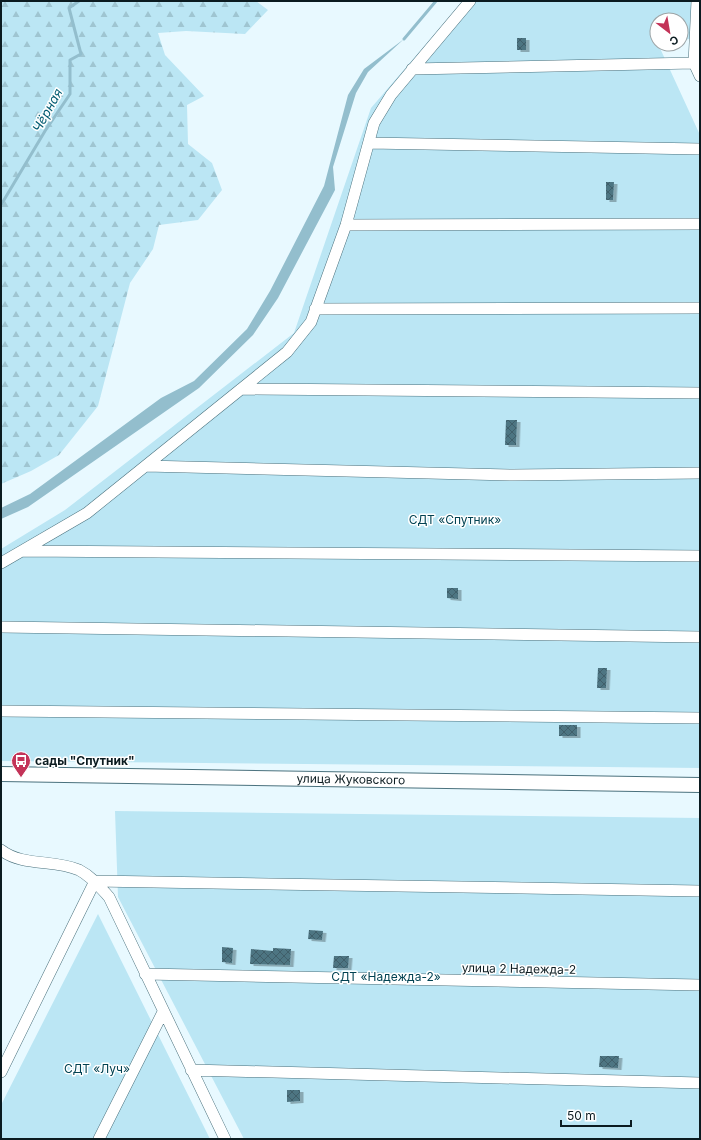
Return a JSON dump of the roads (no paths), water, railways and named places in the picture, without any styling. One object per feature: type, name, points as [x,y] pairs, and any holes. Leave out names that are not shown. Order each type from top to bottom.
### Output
[{"type":"main road","name":"улица Жуковского","points":[[1,774],[700,785]]},
{"type":"street","points":[[1,563],[87,513],[287,352],[311,322],[346,225],[374,123],[391,94],[470,1]]},
{"type":"street","points":[[697,1],[694,63],[700,76]]},
{"type":"street","points":[[412,69],[694,63]]},
{"type":"street","points":[[369,143],[700,150]]},
{"type":"street","points":[[346,225],[700,224]]},
{"type":"street","points":[[315,309],[700,308]]},
{"type":"street","points":[[241,389],[700,393]]},
{"type":"street","points":[[146,466],[513,475],[700,473]]},
{"type":"street","points":[[22,551],[700,556]]},
{"type":"street","points":[[1,627],[700,636]]},
{"type":"street","points":[[1,711],[700,718]]},
{"type":"street","points":[[1,850],[13,857],[67,866],[79,870],[94,881],[115,907],[145,974],[224,1138]]},
{"type":"street","points":[[94,881],[700,891]]},
{"type":"street","points":[[1,1072],[94,881]]},
{"type":"street","name":"улица 2 Надежда-2","points":[[145,974],[700,986]]},
{"type":"street","points":[[99,1139],[163,1012]]},
{"type":"street","points":[[191,1070],[700,1084]]},
{"type":"waterway","name":"Чёрная","points":[[1,205],[45,131],[70,94],[70,60],[81,54],[69,8],[79,1]]},
{"type":"waterway","points":[[404,39],[436,1]]},
{"type":"place","name":"сады \"Спутник\"","points":[[21,778]]},
{"type":"park label","name":"СДТ «Спутник»","points":[[455,520]]},
{"type":"park label","name":"СДТ «Надежда-2»","points":[[386,977]]},
{"type":"park label","name":"СДТ «Луч»","points":[[97,1069]]}]
